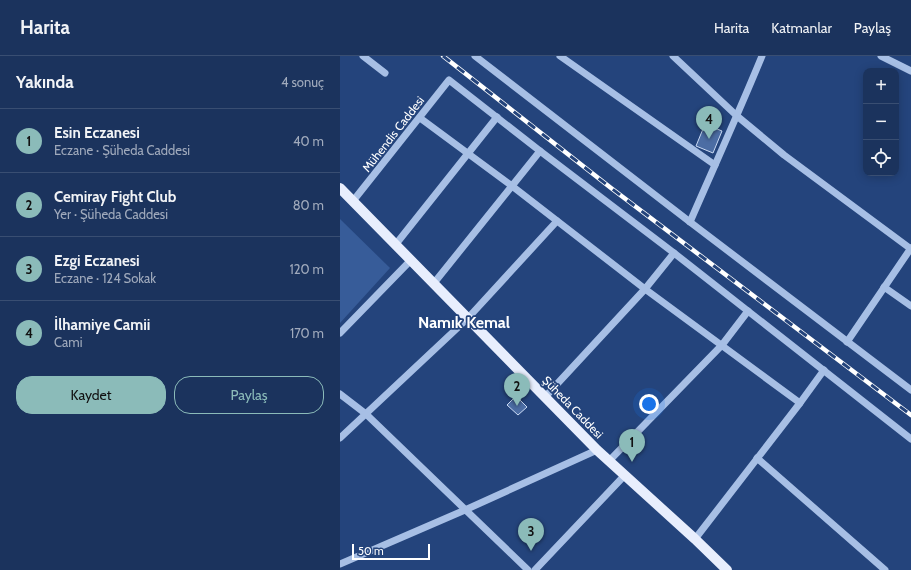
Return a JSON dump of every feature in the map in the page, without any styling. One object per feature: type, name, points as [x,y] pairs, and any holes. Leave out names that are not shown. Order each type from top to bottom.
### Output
[{"type":"main road","name":"Şüheda Caddesi","points":[[340,188],[597,450],[624,476],[696,539],[727,570]]},
{"type":"street","points":[[363,56],[385,73]]},
{"type":"street","points":[[475,56],[911,390]]},
{"type":"street","points":[[560,56],[715,165]]},
{"type":"street","points":[[673,56],[737,116],[784,155],[911,248],[847,342]]},
{"type":"street","points":[[690,222],[762,56]]},
{"type":"street","points":[[881,56],[911,71]]},
{"type":"street","name":"Mühendis Caddesi","points":[[353,201],[449,80],[497,118]]},
{"type":"street","points":[[420,118],[512,186],[645,289],[800,403]]},
{"type":"street","points":[[396,244],[497,118],[674,253],[911,439]]},
{"type":"street","points":[[434,283],[540,151]]},
{"type":"street","points":[[340,438],[468,318],[557,221]]},
{"type":"street","points":[[545,397],[645,289],[674,253]]},
{"type":"street","points":[[340,333],[411,260]]},
{"type":"street","points":[[884,287],[911,306]]},
{"type":"street","points":[[609,461],[722,345],[748,311]]},
{"type":"street","points":[[696,539],[824,370]]},
{"type":"street","points":[[340,394],[366,414],[527,568]]},
{"type":"street","points":[[340,564],[465,510],[597,450]]},
{"type":"street","points":[[757,458],[885,570]]},
{"type":"street","points":[[535,570],[624,476]]},
{"type":"street","points":[[517,570],[527,568]]},
{"type":"shaded area","points":[[340,219],[390,268],[340,323]]},
{"type":"building","points":[[705,124],[722,131],[713,153],[696,146]]},
{"type":"building","points":[[516,396],[527,407],[518,415],[507,405]]},
{"type":"railway","points":[[443,56],[611,188],[911,415]]},
{"type":"place","name":"İlhamiye Camii","points":[[709,139]]},
{"type":"place","name":"Cemiray Fight Club","points":[[517,406]]},
{"type":"place","name":"Esin Eczanesi","points":[[632,462]]},
{"type":"place","name":"Ezgi Eczanesi","points":[[531,551]]},
{"type":"district","name":"Namık Kemal","points":[[464,322]]}]
